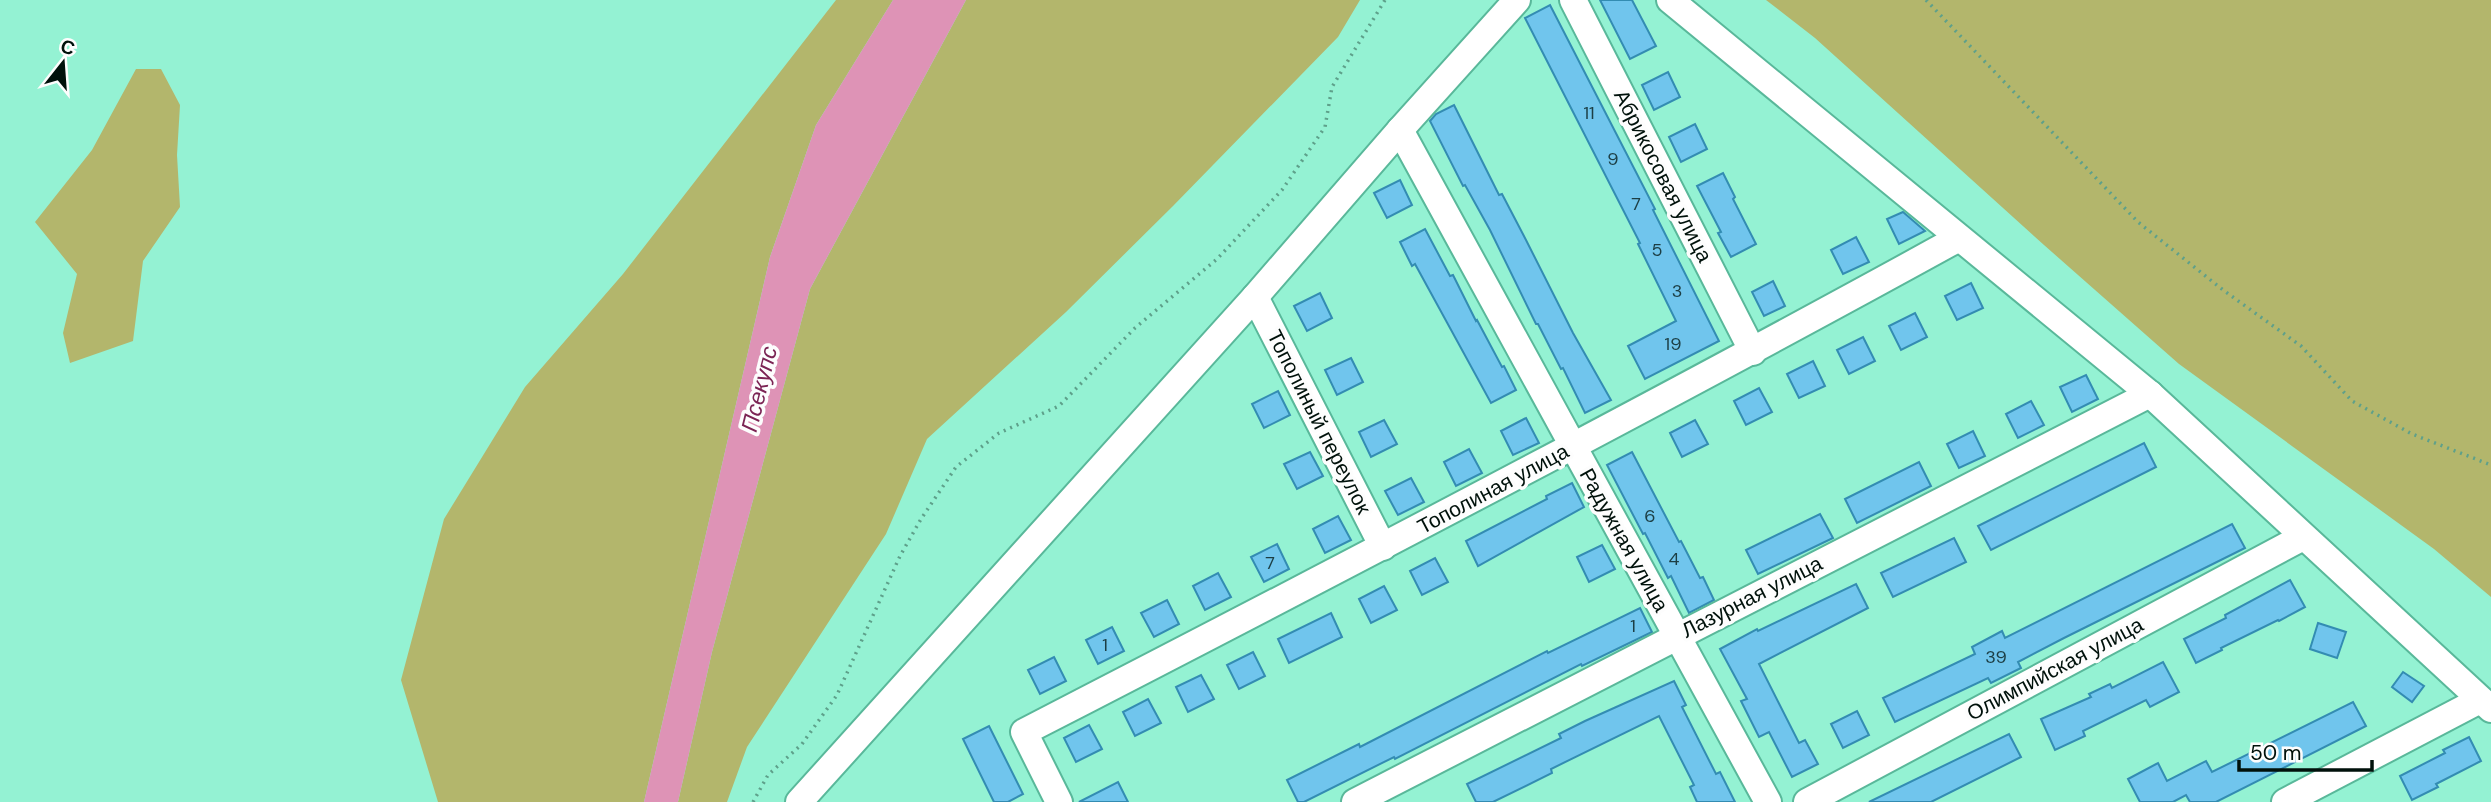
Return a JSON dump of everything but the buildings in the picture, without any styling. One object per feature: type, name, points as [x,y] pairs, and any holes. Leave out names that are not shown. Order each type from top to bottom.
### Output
[{"type":"street","points":[[799,802],[1255,297],[1517,0]]},
{"type":"street","name":"Абрикосовая улица","points":[[1573,0],[1753,352]]},
{"type":"street","points":[[1670,0],[2150,394],[2485,705],[2285,802]]},
{"type":"street","name":"Радужная улица","points":[[1400,130],[1768,802]]},
{"type":"street","name":"Тополиная улица","points":[[1059,802],[1024,732],[1573,447],[1959,239]]},
{"type":"street","name":"Тополиный переулок","points":[[1255,297],[1383,547]]},
{"type":"street","name":"Лазурная улица","points":[[1355,802],[2150,394]]},
{"type":"street","name":"Олимпийская улица","points":[[1807,802],[2302,537]]},
{"type":"path","points":[[753,802],[768,775],[802,744],[837,695],[900,556],[956,467],[999,433],[1059,406],[1135,328],[1217,259],[1282,190],[1325,127],[1332,87],[1385,0]]},
{"type":"path","points":[[1926,0],[2138,222],[2223,290],[2301,346],[2352,401],[2413,433],[2491,465]]},
{"type":"green space","points":[[836,0],[893,0],[816,125],[770,257],[644,802],[438,802],[401,680],[444,519],[525,387],[623,274]]},
{"type":"green space","points":[[966,0],[1360,0],[1338,37],[1173,206],[1066,312],[927,439],[886,534],[747,747],[727,802],[678,802],[712,652],[810,289]]},
{"type":"green space","points":[[1766,0],[2491,0],[2491,597],[2434,549],[2179,364],[1815,38]]},
{"type":"green space","points":[[136,69],[161,69],[180,105],[177,155],[180,207],[143,261],[133,341],[70,363],[63,333],[77,274],[35,222],[92,150]]},
{"type":"water","name":"Псекупс","points":[[893,0],[966,0],[810,289],[712,652],[678,802],[644,802],[770,257],[816,125]]}]
